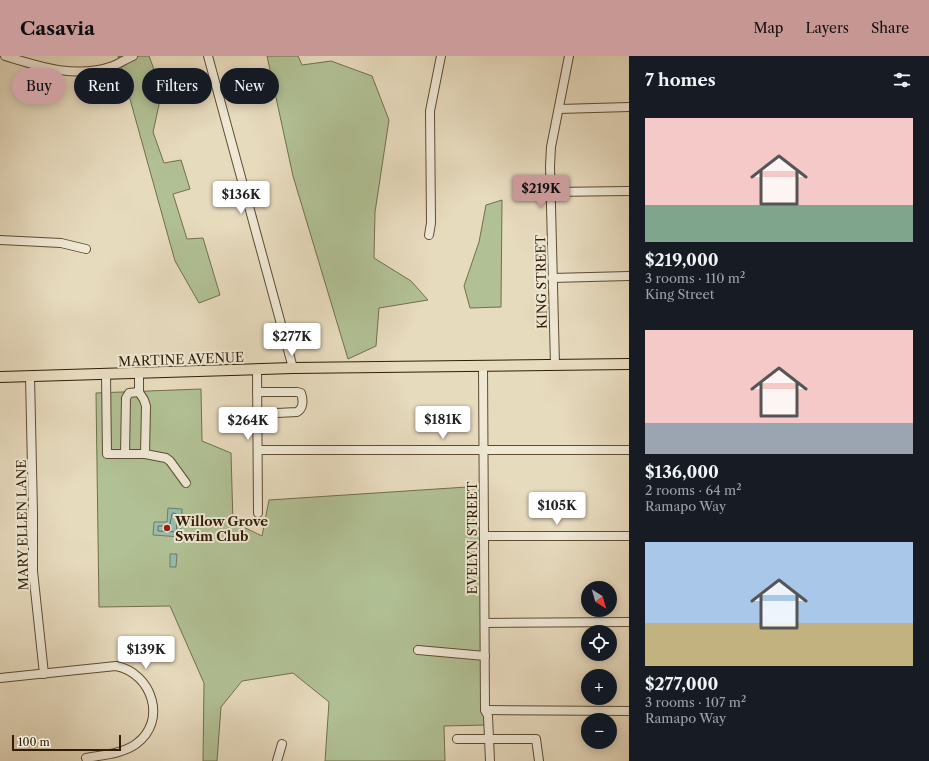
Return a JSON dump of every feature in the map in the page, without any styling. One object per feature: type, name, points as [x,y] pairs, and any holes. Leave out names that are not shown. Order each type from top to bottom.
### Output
[{"type":"main road","name":"MARTINE AVENUE","points":[[0,377],[293,368],[629,364]]},
{"type":"street","points":[[5,56],[43,68],[79,73],[114,66],[132,56]]},
{"type":"street","points":[[208,56],[293,368]]},
{"type":"street","points":[[429,235],[431,223],[430,111],[441,56]]},
{"type":"street","name":"KING STREET","points":[[555,365],[550,166],[551,147],[569,56]]},
{"type":"street","points":[[559,109],[629,107]]},
{"type":"street","points":[[550,192],[629,191]]},
{"type":"street","points":[[0,240],[61,243],[86,249]]},
{"type":"street","points":[[552,278],[629,276]]},
{"type":"street","name":"EVELYN STREET","points":[[483,366],[485,710],[488,716],[490,761]]},
{"type":"street","points":[[257,369],[258,513]]},
{"type":"street","points":[[139,373],[139,392],[146,406],[145,454]]},
{"type":"street","points":[[106,374],[107,454],[145,454],[166,458],[170,461],[186,483]]},
{"type":"street","name":"MARY ELLEN LANE","points":[[30,376],[33,571],[44,674]]},
{"type":"street","points":[[125,454],[126,398],[129,393],[139,392]]},
{"type":"street","points":[[257,392],[297,392],[301,393],[302,397],[302,406],[298,412],[258,414]]},
{"type":"street","points":[[258,450],[629,450]]},
{"type":"street","points":[[484,536],[629,536]]},
{"type":"street","points":[[485,623],[629,622]]},
{"type":"street","points":[[418,650],[485,656]]},
{"type":"street","points":[[0,678],[116,666],[129,670],[136,675],[148,689],[153,707],[153,716],[144,737],[130,748],[120,752],[86,758]]},
{"type":"street","points":[[485,710],[629,711]]},
{"type":"street","points":[[456,739],[536,739],[539,761]]},
{"type":"street","points":[[277,761],[282,744]]},
{"type":"shaded area","points":[[118,56],[120,56],[121,60],[132,56],[149,56],[153,68],[142,68],[142,104],[159,104],[153,132],[164,163],[181,160],[190,189],[173,194],[187,239],[203,238],[220,295],[199,303],[175,261],[131,104],[134,104],[134,68],[121,68]]},
{"type":"shaded area","points":[[267,56],[298,56],[302,65],[331,61],[372,76],[389,120],[375,212],[374,258],[411,281],[428,300],[379,308],[376,346],[348,359],[293,176],[277,104],[279,104],[279,68],[270,68]]},
{"type":"shaded area","points":[[502,200],[501,307],[470,308],[464,286],[479,242],[486,205]]},
{"type":"shaded area","points":[[201,389],[202,441],[231,453],[233,522],[262,536],[269,500],[482,486],[487,725],[444,726],[445,761],[325,761],[329,702],[293,673],[242,681],[221,707],[217,761],[203,761],[204,683],[170,606],[99,607],[96,393]]},
{"type":"water","name":"Willow Grove Swim Club","points":[[168,508],[182,509],[181,537],[153,535],[154,522],[167,522]]},
{"type":"water","points":[[170,554],[177,554],[176,567],[170,567]]},
{"type":"place","name":"Willow Grove Swim Club","points":[[167,528]]}]
